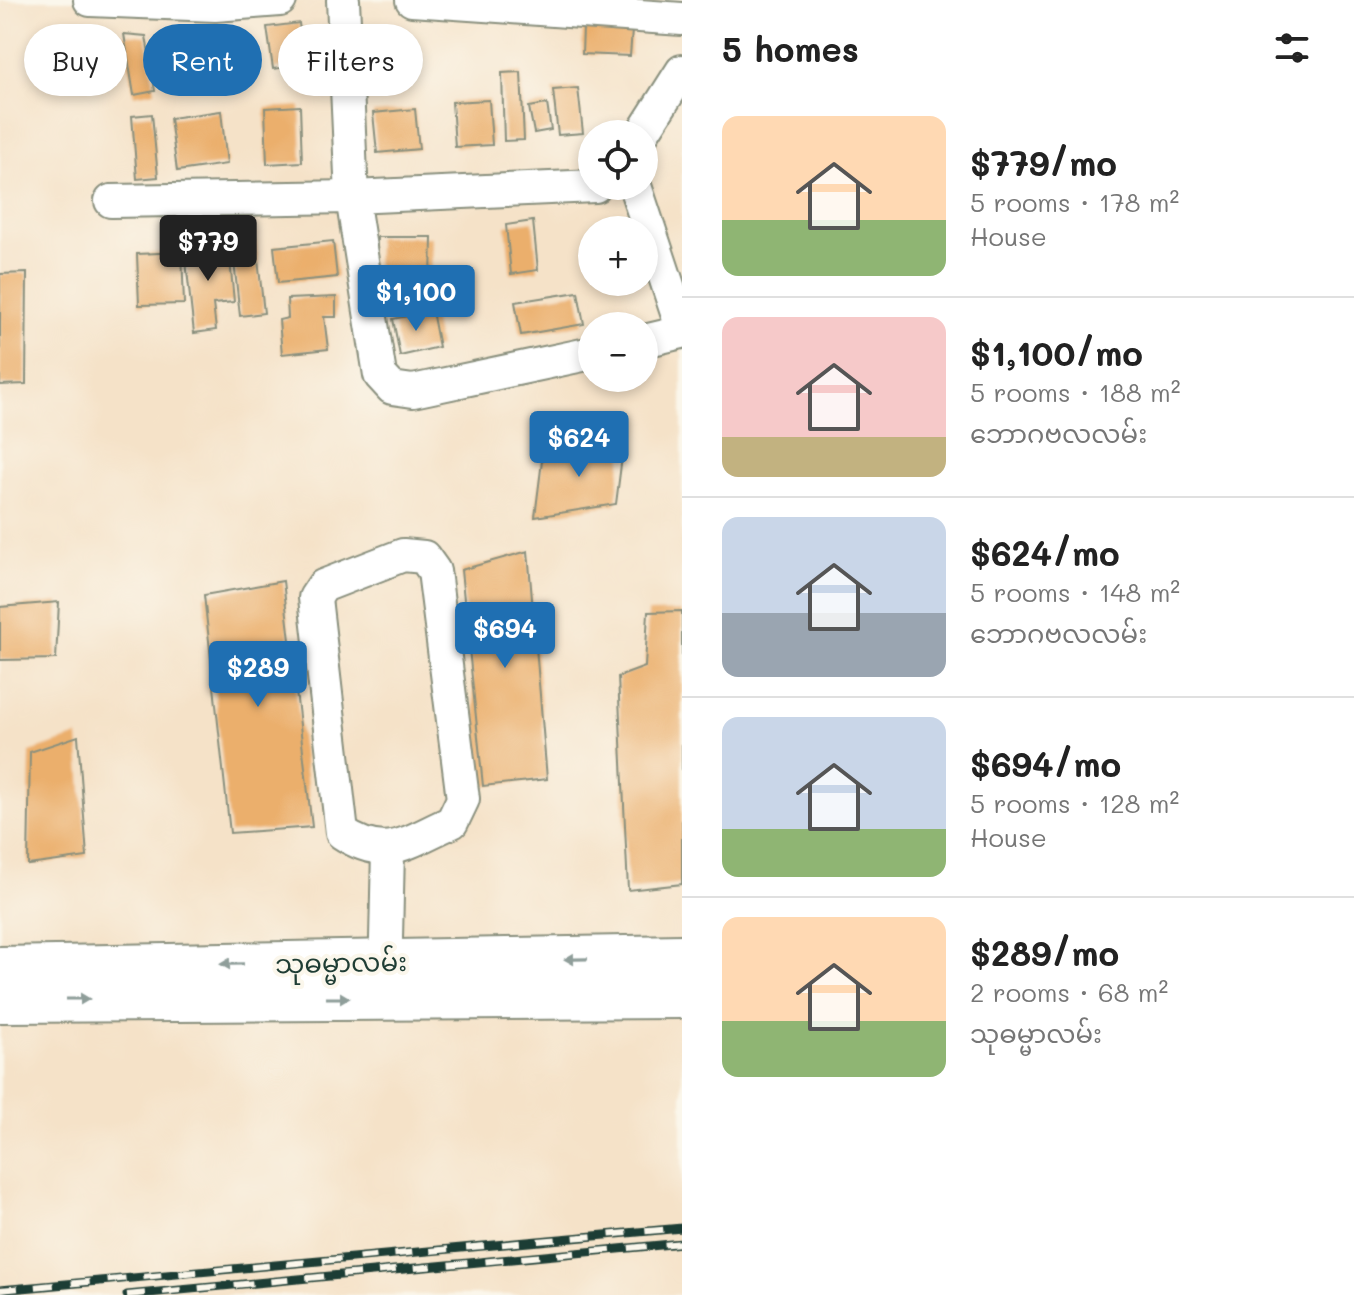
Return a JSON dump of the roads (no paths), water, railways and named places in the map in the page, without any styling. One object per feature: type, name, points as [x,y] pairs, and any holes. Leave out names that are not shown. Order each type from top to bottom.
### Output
[{"type":"main road","name":"သုဓမ္မာလမ်း","points":[[4,994],[385,980],[627,977],[682,957]]},
{"type":"main road","name":"သုဓမ္မာလမ်း","points":[[627,977],[682,996]]},
{"type":"street","points":[[90,0],[215,5],[280,0]]},
{"type":"street","points":[[343,0],[352,197],[380,375],[392,388],[413,391],[473,381],[578,356]]},
{"type":"street","points":[[412,0],[682,19]]},
{"type":"street","points":[[651,120],[682,71]]},
{"type":"street","points":[[111,201],[352,197],[578,187]]},
{"type":"street","points":[[640,200],[682,330],[658,337]]},
{"type":"street","points":[[403,555],[424,557],[434,571],[463,799],[452,822],[388,850],[363,847],[342,833],[315,598],[323,586],[335,580],[403,555]]},
{"type":"street","points":[[385,980],[388,850]]},
{"type":"railway","points":[[0,1290],[682,1228]]},
{"type":"railway","points":[[127,1295],[682,1243]]}]
